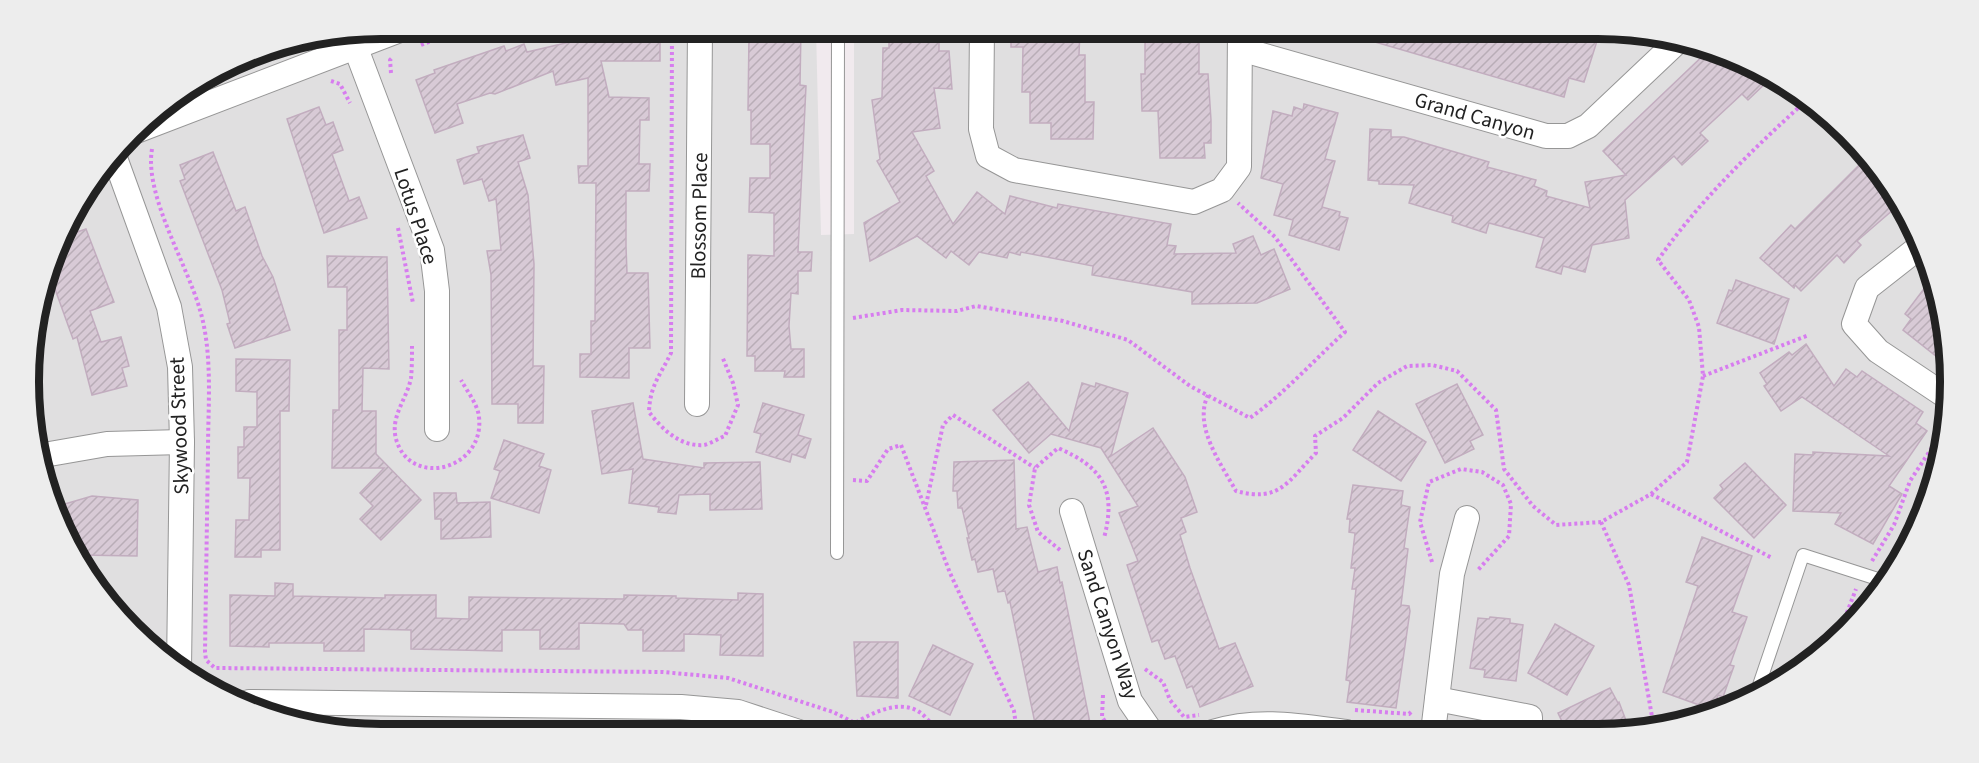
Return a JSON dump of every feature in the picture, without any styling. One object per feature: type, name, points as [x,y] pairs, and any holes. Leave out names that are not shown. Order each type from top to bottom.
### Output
[{"type":"street","points":[[158,123],[355,46],[402,39]]},
{"type":"street","name":"Blossom Place","points":[[697,404],[700,39]]},
{"type":"street","points":[[982,39],[981,129],[988,156],[1014,171],[1194,202],[1228,194],[1239,167],[1240,39]]},
{"type":"street","name":"Grand Canyon","points":[[1240,39],[1546,136],[1568,136],[1588,126],[1671,48]]},
{"type":"street","name":"Lotus Place","points":[[355,46],[432,250],[437,291],[437,429]]},
{"type":"street","name":"Skywood Street","points":[[117,164],[169,307],[180,367],[182,442],[180,658]]},
{"type":"street","points":[[1914,251],[1867,288],[1854,324],[1878,351],[1940,392]]},
{"type":"street","points":[[47,454],[107,444],[182,442]]},
{"type":"street","name":"Sand Canyon Way","points":[[1072,511],[1130,701],[1146,724]]},
{"type":"street","points":[[1431,724],[1427,703],[1452,574],[1467,518]]},
{"type":"street","points":[[261,702],[681,707],[738,712],[773,724]]},
{"type":"street","points":[[1427,703],[1530,717],[1530,724]]},
{"type":"street","points":[[1257,724],[1350,721]]},
{"type":"lane","points":[[837,553],[838,39]]},
{"type":"lane","points":[[1760,683],[1803,555],[1877,579]]},
{"type":"path","points":[[394,80],[390,60],[397,53]]},
{"type":"path","points":[[321,84],[332,80],[340,84],[353,110]]},
{"type":"path","points":[[1208,395],[1203,405],[1203,425],[1236,491],[1257,496],[1280,490],[1316,453],[1315,436],[1343,418],[1378,383],[1407,366],[1432,365],[1457,371],[1496,410],[1504,470],[1533,506],[1556,525],[1601,522],[1651,494],[1687,462],[1703,376],[1699,327],[1689,300],[1658,260],[1678,231],[1761,142],[1800,106]]},
{"type":"path","points":[[158,143],[153,146],[149,164],[157,195],[200,310],[204,332],[209,383],[205,652],[206,660],[215,668],[663,672],[728,678],[832,712],[855,723],[875,711],[897,706],[921,712],[932,724]]},
{"type":"path","points":[[837,319],[902,310],[957,311],[975,306],[1063,321],[1128,340],[1208,395],[1250,418],[1280,396],[1304,368],[1345,332],[1275,237],[1228,194]]},
{"type":"path","points":[[398,227],[414,308]]},
{"type":"path","points":[[1703,376],[1809,335]]},
{"type":"path","points":[[412,344],[411,379],[395,421],[397,440],[409,460],[441,469],[457,464],[468,455],[476,438],[479,417],[461,380],[460,373]]},
{"type":"path","points":[[926,506],[943,425],[953,414],[1035,468]]},
{"type":"path","points":[[837,451],[852,480],[867,481],[888,449],[901,445],[950,573],[1014,711],[1016,724]]},
{"type":"path","points":[[1843,620],[1852,596],[1894,525],[1910,481],[1933,445]]},
{"type":"path","points":[[1068,555],[1050,544],[1038,532],[1029,506],[1035,468],[1058,448],[1083,459],[1102,477],[1110,517],[1101,547]]},
{"type":"path","points":[[1432,574],[1433,562],[1420,522],[1429,482],[1461,470],[1482,472],[1503,485],[1511,504],[1509,536],[1470,577]]},
{"type":"path","points":[[1651,494],[1772,558]]},
{"type":"path","points":[[1601,522],[1629,585],[1652,719]]},
{"type":"path","points":[[1143,667],[1149,674],[1163,682],[1170,700],[1184,717],[1210,724]]},
{"type":"path","points":[[1102,687],[1102,717],[1107,724]]},
{"type":"path","points":[[1350,721],[1409,714],[1427,703]]},
{"type":"shaded area","points":[[382,39],[816,39],[821,235],[854,234],[854,39],[1598,39],[1664,46],[1729,65],[1788,97],[1840,139],[1882,191],[1914,250],[1933,315],[1940,382],[1933,448],[1922,492],[1894,553],[1855,607],[1823,639],[1769,678],[1708,706],[1642,721],[1598,724],[382,724],[337,721],[293,712],[250,698],[210,678],[173,653],[139,624],[97,572],[74,533],[57,492],[42,426],[40,359],[51,293],[57,271],[74,230],[110,173],[139,139],[156,124],[210,85],[271,57],[337,42]]},
{"type":"building","points":[[569,39],[660,39],[660,61],[601,61],[609,97],[649,98],[649,120],[640,120],[639,164],[650,164],[649,191],[626,191],[626,246],[627,273],[648,273],[650,348],[629,348],[629,378],[580,377],[580,354],[591,354],[591,321],[595,321],[596,183],[579,183],[578,166],[588,166],[588,78],[556,85],[553,71],[495,94],[490,93],[457,104],[463,123],[435,133],[416,80],[435,73],[434,70],[504,46],[506,51],[524,44],[527,52],[570,42]]},
{"type":"building","points":[[749,39],[801,39],[800,85],[806,86],[798,252],[812,252],[811,271],[798,271],[798,294],[791,293],[789,326],[791,349],[804,349],[804,377],[784,377],[785,371],[755,371],[755,356],[747,356],[748,255],[774,256],[774,213],[749,212],[750,178],[770,178],[770,144],[751,144],[751,110],[748,110]]},
{"type":"building","points":[[889,39],[939,39],[939,51],[949,51],[952,89],[934,88],[940,128],[912,132],[934,171],[926,176],[953,224],[977,192],[1005,214],[1010,196],[1057,208],[1058,204],[1171,224],[1167,245],[1176,246],[1174,254],[1236,253],[1233,244],[1253,236],[1261,255],[1274,249],[1290,289],[1257,303],[1192,304],[1192,292],[1092,275],[1093,266],[1021,252],[1020,255],[1009,252],[1007,258],[979,252],[969,265],[951,251],[946,258],[917,236],[870,261],[864,223],[900,202],[877,161],[880,159],[872,100],[882,98],[883,48],[889,48]]},
{"type":"building","points":[[1011,39],[1080,39],[1079,55],[1085,55],[1085,102],[1094,102],[1093,139],[1051,139],[1051,123],[1030,123],[1030,92],[1022,92],[1023,47],[1011,47]]},
{"type":"building","points":[[1145,39],[1193,39],[1193,42],[1199,42],[1199,74],[1208,74],[1211,120],[1211,143],[1204,143],[1205,158],[1160,158],[1158,111],[1142,111],[1141,74],[1145,74]]},
{"type":"building","points":[[1365,39],[1547,39],[1557,42],[1558,39],[1591,39],[1597,41],[1584,82],[1569,78],[1564,97]]},
{"type":"building","points":[[1703,56],[1729,65],[1766,83],[1748,100],[1742,94],[1700,133],[1708,141],[1682,165],[1674,156],[1625,200],[1629,238],[1592,245],[1585,272],[1563,266],[1561,274],[1536,267],[1544,238],[1489,223],[1486,233],[1452,222],[1453,216],[1409,203],[1414,185],[1379,184],[1379,181],[1368,180],[1370,129],[1391,130],[1391,137],[1404,137],[1489,162],[1487,167],[1536,180],[1534,186],[1547,191],[1546,196],[1590,208],[1585,182],[1626,175],[1603,151]]},
{"type":"building","points":[[1304,104],[1338,113],[1325,159],[1335,161],[1322,207],[1340,212],[1339,216],[1348,218],[1339,250],[1289,235],[1293,220],[1274,215],[1283,184],[1261,178],[1273,111],[1292,116],[1294,107],[1303,110]]},
{"type":"building","points":[[319,107],[326,125],[333,122],[343,150],[332,154],[349,201],[359,197],[367,218],[324,233],[287,119]]},
{"type":"building","points":[[523,135],[530,158],[518,162],[528,195],[534,264],[533,366],[544,366],[543,423],[518,423],[518,404],[492,404],[491,275],[487,251],[501,250],[496,199],[489,201],[482,179],[464,184],[457,160],[479,153],[477,147]]},
{"type":"building","points":[[213,152],[236,211],[245,207],[262,256],[273,277],[290,330],[235,348],[227,324],[230,323],[222,290],[180,181],[185,179],[180,165]]},
{"type":"building","points":[[1861,163],[1894,209],[1857,241],[1861,245],[1844,263],[1837,255],[1801,291],[1795,285],[1794,288],[1760,258],[1791,225],[1795,229]]},
{"type":"building","points":[[86,229],[114,302],[90,311],[101,342],[121,337],[129,366],[122,368],[127,386],[92,395],[77,337],[73,339],[53,284],[72,234]]},
{"type":"building","points":[[327,256],[387,257],[389,369],[363,368],[362,411],[376,411],[376,454],[421,500],[381,540],[360,519],[373,506],[360,493],[384,468],[332,468],[333,410],[339,410],[339,330],[347,330],[347,287],[328,287]]},
{"type":"building","points":[[1736,280],[1789,299],[1774,344],[1717,323],[1729,290],[1732,291]]},
{"type":"building","points":[[1926,286],[1937,337],[1939,358],[1903,330],[1911,319],[1905,314]]},
{"type":"building","points":[[1806,344],[1834,386],[1846,369],[1857,377],[1862,371],[1923,412],[1916,423],[1927,431],[1889,486],[1902,494],[1873,544],[1835,524],[1841,513],[1793,511],[1795,454],[1813,455],[1813,452],[1889,456],[1802,397],[1781,411],[1764,386],[1767,384],[1760,373],[1789,352],[1792,355]]},
{"type":"building","points":[[236,359],[290,360],[289,411],[280,411],[280,550],[261,550],[261,557],[235,557],[236,520],[249,520],[250,478],[238,478],[238,447],[244,447],[244,427],[257,427],[257,392],[236,391]]},
{"type":"building","points":[[1028,382],[1069,431],[1082,383],[1095,387],[1096,383],[1128,393],[1111,456],[1153,428],[1185,477],[1197,512],[1181,518],[1186,532],[1180,535],[1190,568],[1219,649],[1235,643],[1253,686],[1200,707],[1192,686],[1187,688],[1175,656],[1165,659],[1158,640],[1152,642],[1127,565],[1138,561],[1119,513],[1138,506],[1101,448],[1051,434],[1029,453],[993,410]]},
{"type":"building","points":[[1457,384],[1483,435],[1470,441],[1474,449],[1445,463],[1416,404]]},
{"type":"building","points":[[633,403],[643,459],[704,468],[704,463],[760,462],[762,509],[710,510],[710,494],[679,495],[676,514],[658,512],[659,507],[629,503],[633,469],[602,474],[592,411]]},
{"type":"building","points":[[763,403],[804,415],[798,435],[811,439],[805,458],[792,454],[790,462],[756,452],[761,434],[754,432]]},
{"type":"building","points":[[1378,411],[1426,442],[1401,481],[1353,450]]},
{"type":"building","points":[[504,440],[544,454],[539,466],[551,470],[539,513],[491,498],[500,471],[494,469]]},
{"type":"building","points":[[1014,460],[1016,529],[1027,527],[1038,572],[1057,567],[1090,724],[1035,724],[1010,602],[1008,603],[1005,591],[998,592],[993,569],[978,572],[975,559],[972,560],[962,508],[958,508],[957,491],[953,491],[954,462]]},
{"type":"building","points":[[1745,463],[1786,505],[1754,538],[1714,498],[1723,489],[1720,485]]},
{"type":"building","points":[[1353,485],[1403,491],[1401,505],[1410,507],[1404,548],[1408,549],[1401,605],[1409,606],[1410,611],[1396,708],[1347,702],[1350,681],[1346,680],[1356,589],[1352,589],[1355,568],[1351,568],[1355,533],[1349,532],[1350,519],[1347,519]]},
{"type":"building","points":[[434,493],[456,493],[457,503],[490,502],[491,537],[441,539],[441,519],[435,519]]},
{"type":"building","points":[[92,496],[138,500],[137,556],[86,555],[62,505]]},
{"type":"building","points":[[1702,537],[1752,556],[1732,612],[1747,617],[1730,665],[1734,666],[1723,697],[1718,695],[1715,703],[1705,707],[1663,692],[1698,586],[1686,582]]},
{"type":"building","points":[[275,583],[293,584],[293,596],[385,598],[385,595],[436,595],[436,618],[469,619],[469,597],[624,599],[624,595],[738,600],[738,593],[763,594],[763,656],[720,655],[721,635],[684,634],[684,651],[643,651],[643,630],[628,630],[624,624],[579,623],[579,649],[540,649],[540,630],[502,630],[502,651],[411,649],[411,630],[364,629],[364,651],[324,651],[324,643],[269,643],[269,647],[230,646],[230,595],[275,596]]},
{"type":"building","points":[[1490,617],[1510,619],[1510,623],[1523,625],[1516,681],[1484,677],[1485,670],[1470,668],[1478,618],[1489,619]]},
{"type":"building","points":[[1555,624],[1594,646],[1567,695],[1528,673]]},
{"type":"building","points":[[854,642],[898,642],[898,698],[857,696]]},
{"type":"building","points":[[933,645],[973,664],[950,715],[909,696]]},
{"type":"building","points":[[1610,688],[1619,702],[1627,722],[1563,724],[1558,713]]}]
